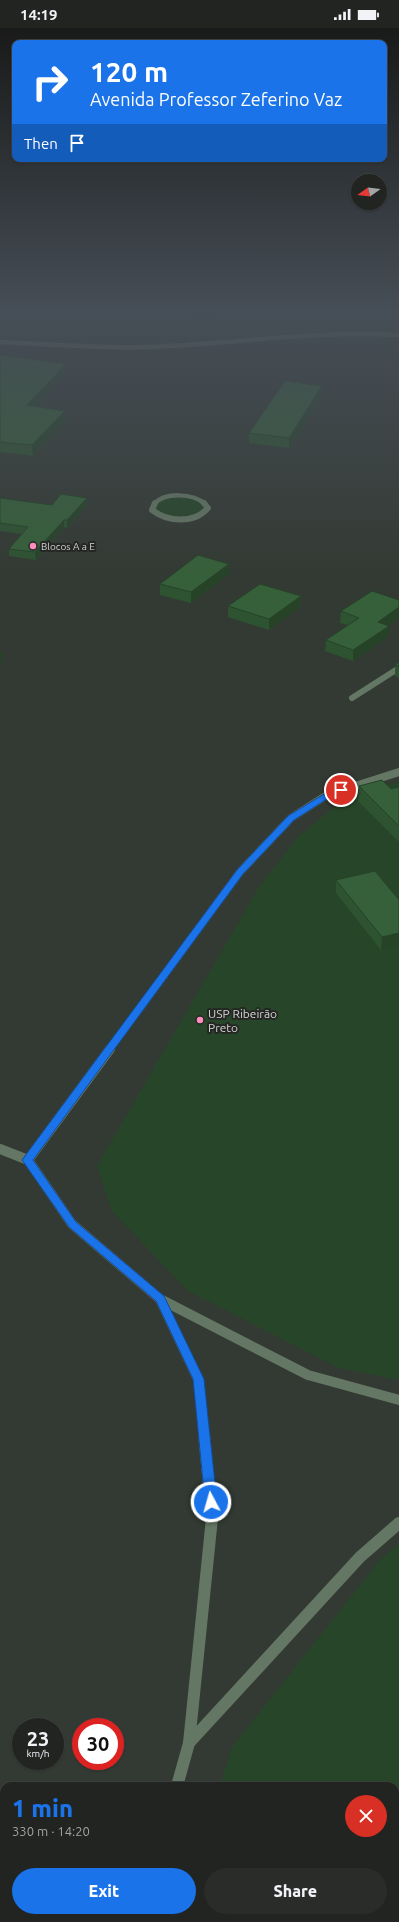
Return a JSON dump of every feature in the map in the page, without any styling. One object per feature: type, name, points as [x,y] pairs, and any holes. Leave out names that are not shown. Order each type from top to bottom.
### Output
[{"type":"street","points":[[173,496],[190,496],[203,500],[208,508],[206,511],[195,517],[179,519],[162,516],[152,510],[152,506],[159,499],[173,496]]},
{"type":"street","points":[[352,698],[399,668]]},
{"type":"street","points":[[28,1160],[240,872],[291,818],[327,795],[399,772]]},
{"type":"street","points":[[0,1149],[28,1160],[72,1224],[160,1299],[308,1375],[399,1400]]},
{"type":"street","points":[[160,1299],[198,1379],[212,1518],[189,1743],[178,1782]]},
{"type":"street","points":[[189,1743],[360,1557],[399,1523]]},
{"type":"shaded area","name":"USP Ribeirão Preto","points":[[0,400],[399,400],[399,1782],[0,1782]]},
{"type":"green space","points":[[181,497],[200,501],[205,508],[194,516],[187,517],[174,516],[154,510],[155,503],[166,498]]},
{"type":"green space","points":[[399,781],[399,1380],[339,1368],[188,1291],[112,1211],[97,1166],[259,887],[298,837],[339,803]]},
{"type":"green space","points":[[399,1544],[399,1782],[221,1782],[232,1747],[380,1560]]},
{"type":"building","points":[[0,400],[31,400],[27,405],[65,411],[32,445],[0,442]]},
{"type":"building","points":[[272,400],[313,400],[289,438],[249,433]]},
{"type":"building","points":[[61,494],[87,498],[67,520],[64,520],[35,552],[9,549],[28,527],[0,523],[0,498],[52,505]]},
{"type":"building","points":[[198,555],[229,564],[191,592],[160,584]]},
{"type":"building","points":[[260,584],[301,596],[269,619],[228,606]]},
{"type":"building","points":[[372,591],[399,600],[399,607],[378,622],[389,626],[353,650],[326,640],[359,618],[341,611]]},
{"type":"building","points":[[382,780],[391,789],[399,787],[399,826],[359,786]]},
{"type":"building","points":[[375,871],[399,900],[399,933],[382,937],[336,880]]},
{"type":"place","name":"Blocos A a E","points":[[33,546]]},
{"type":"place","name":"USP Ribeirão Preto","points":[[200,1020]]},
{"type":"route","points":[[211,1502],[198,1379],[160,1299],[72,1224],[28,1160],[240,872],[291,818],[327,795],[341,790]]}]
